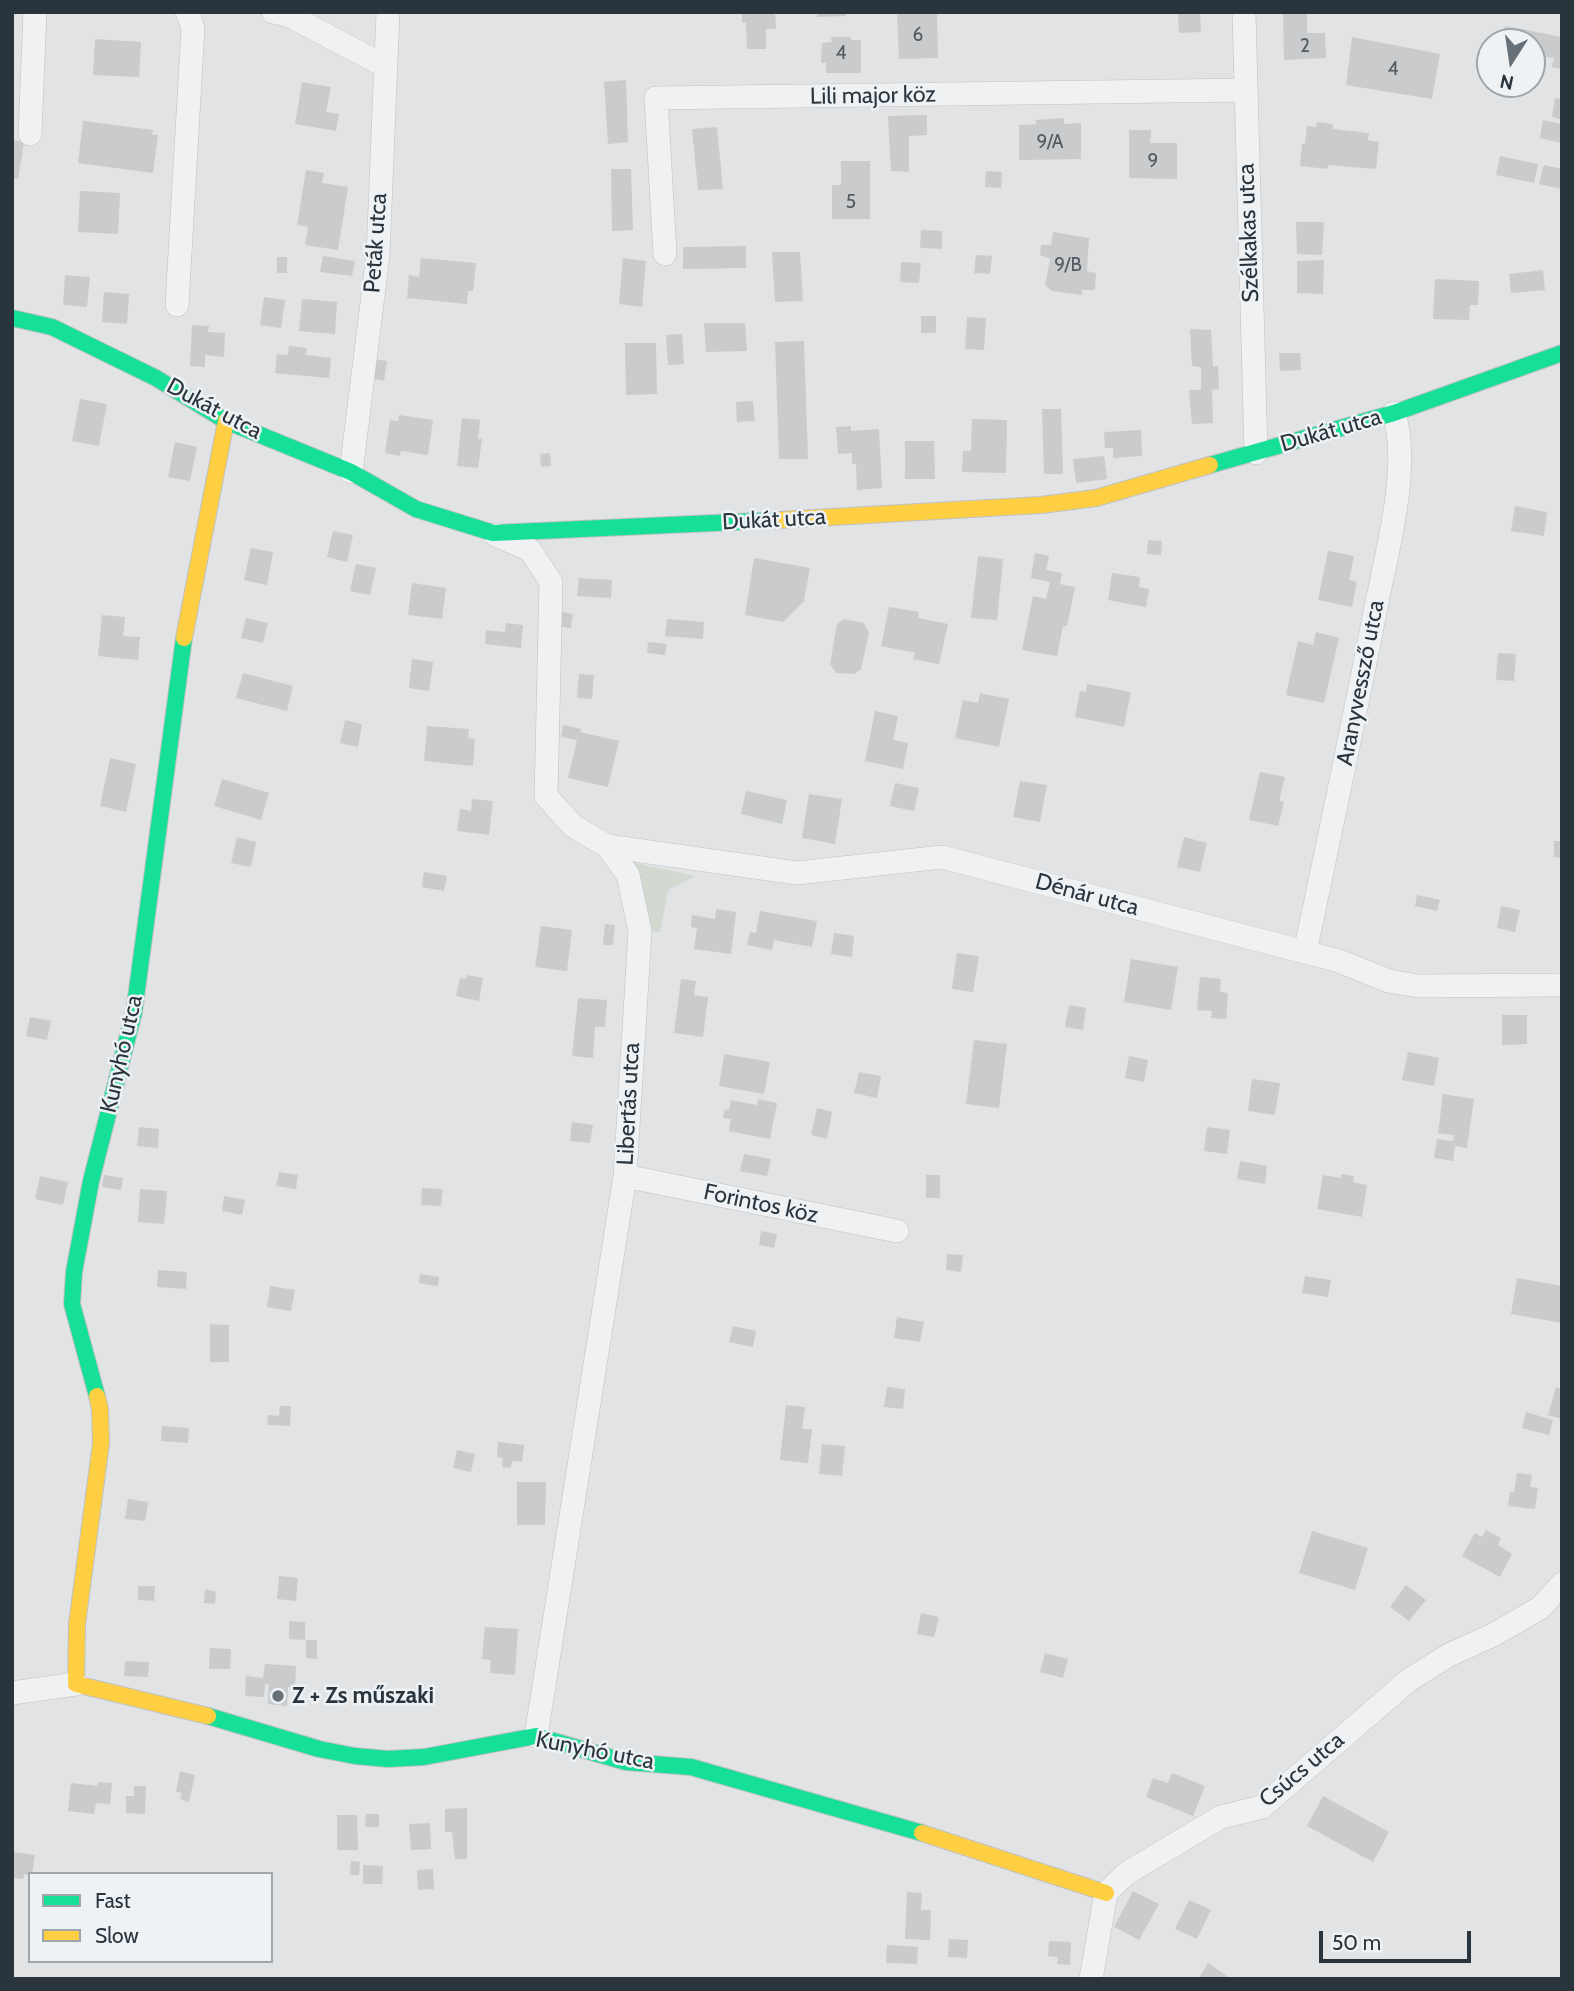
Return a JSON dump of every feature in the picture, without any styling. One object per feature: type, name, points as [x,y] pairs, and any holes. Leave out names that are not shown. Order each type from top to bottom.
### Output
[{"type":"street","points":[[30,134],[35,12]]},
{"type":"street","points":[[177,305],[193,28],[187,12]]},
{"type":"street","points":[[273,12],[288,15],[384,66]]},
{"type":"street","name":"Peták utca","points":[[351,472],[378,255],[388,12]]},
{"type":"street","name":"Szélkakas utca","points":[[1244,12],[1256,453]]},
{"type":"street","name":"Lili major köz","points":[[665,254],[656,98],[1245,90]]},
{"type":"street","name":"Dukát utca","points":[[12,318],[52,327],[156,378],[226,421],[351,472],[416,509],[494,533],[1041,505],[1096,498],[1394,413],[1562,353]]},
{"type":"street","name":"Aranyvessző utca","points":[[1305,951],[1353,727],[1393,516],[1400,437],[1394,413]]},
{"type":"street","name":"Kunyhó utca","points":[[76,1684],[78,1624],[101,1431],[95,1384],[72,1304],[74,1272],[91,1181],[134,1012],[184,639],[226,421]]},
{"type":"street","name":"Libertás utca","points":[[494,533],[530,550],[551,582],[546,796],[573,827],[607,846],[628,875],[640,931],[625,1176],[536,1736]]},
{"type":"street","name":"Dénár utca","points":[[607,846],[797,873],[942,857],[1305,951],[1389,981],[1418,986],[1562,985]]},
{"type":"street","name":"Forintos köz","points":[[625,1176],[897,1231]]},
{"type":"street","name":"Csúcs utca","points":[[1106,1893],[1127,1873],[1221,1817],[1262,1807],[1409,1679],[1540,1608],[1562,1584]]},
{"type":"street","name":"Kunyhó utca","points":[[12,1693],[76,1684],[187,1710],[319,1749],[388,1759],[424,1757],[536,1736],[626,1762],[691,1767],[932,1836],[1106,1893]]},
{"type":"street","points":[[1091,1979],[1106,1893]]},
{"type":"shaded area","points":[[623,860],[695,876],[668,890],[660,932],[646,931]]},
{"type":"building","points":[[742,12],[775,12],[776,29],[766,29],[766,49],[747,49],[746,23],[742,23]]},
{"type":"building","points":[[817,12],[846,12],[846,16],[817,17]]},
{"type":"building","points":[[897,12],[937,12],[938,58],[899,59]]},
{"type":"building","points":[[1178,12],[1200,12],[1201,32],[1179,33]]},
{"type":"building","points":[[1283,12],[1307,12],[1307,33],[1325,33],[1326,58],[1284,60]]},
{"type":"building","points":[[1546,34],[1562,37],[1562,69],[1552,67],[1554,58],[1546,57]]},
{"type":"building","points":[[831,37],[861,40],[861,73],[826,73],[826,63],[821,63],[822,43],[832,42]]},
{"type":"building","points":[[1352,37],[1440,54],[1432,99],[1346,85]]},
{"type":"building","points":[[95,39],[141,42],[139,77],[93,75]]},
{"type":"building","points":[[626,80],[628,142],[608,144],[604,82]]},
{"type":"building","points":[[302,82],[331,87],[326,112],[339,114],[336,131],[295,124]]},
{"type":"building","points":[[1555,98],[1562,99],[1562,120],[1552,117]]},
{"type":"building","points":[[927,115],[927,135],[909,136],[909,172],[891,171],[888,116]]},
{"type":"building","points":[[1064,118],[1064,124],[1081,123],[1081,159],[1019,160],[1019,125],[1037,124],[1035,120]]},
{"type":"building","points":[[1543,120],[1562,124],[1562,143],[1540,138]]},
{"type":"building","points":[[83,121],[153,130],[152,135],[158,135],[153,173],[78,163]]},
{"type":"building","points":[[1317,122],[1333,124],[1333,129],[1369,133],[1368,140],[1379,142],[1376,169],[1328,165],[1327,169],[1300,166],[1307,126],[1316,127]]},
{"type":"building","points":[[717,127],[723,189],[698,190],[692,129]]},
{"type":"building","points":[[1129,130],[1151,130],[1150,143],[1177,143],[1177,179],[1129,178]]},
{"type":"building","points":[[12,140],[24,142],[18,179],[12,178]]},
{"type":"building","points":[[1500,156],[1538,164],[1534,183],[1496,175]]},
{"type":"building","points":[[841,161],[870,161],[870,219],[832,219],[832,185],[841,185]]},
{"type":"building","points":[[1544,165],[1562,169],[1562,189],[1539,184]]},
{"type":"building","points":[[611,169],[631,169],[633,230],[612,231]]},
{"type":"building","points":[[306,170],[324,173],[322,183],[348,187],[338,250],[305,245],[308,227],[297,225]]},
{"type":"building","points":[[986,171],[1002,172],[1001,188],[985,187]]},
{"type":"building","points":[[80,191],[120,193],[118,234],[78,232]]},
{"type":"building","points":[[1296,222],[1324,222],[1322,255],[1297,254]]},
{"type":"building","points":[[921,230],[942,231],[942,249],[920,248]]},
{"type":"building","points":[[1053,232],[1089,238],[1087,271],[1096,273],[1095,290],[1082,290],[1082,295],[1052,291],[1045,285],[1050,259],[1040,255],[1041,245],[1051,245]]},
{"type":"building","points":[[746,246],[746,268],[683,269],[683,247]]},
{"type":"building","points":[[772,252],[800,252],[803,301],[775,302]]},
{"type":"building","points":[[976,255],[992,256],[990,274],[974,273]]},
{"type":"building","points":[[323,256],[355,261],[352,276],[320,272]]},
{"type":"building","points":[[277,257],[287,257],[287,273],[277,273]]},
{"type":"building","points":[[421,258],[476,263],[473,291],[468,291],[467,304],[407,298],[409,275],[419,277]]},
{"type":"building","points":[[623,258],[646,261],[642,307],[619,304]]},
{"type":"building","points":[[1324,260],[1323,294],[1297,293],[1297,261]]},
{"type":"building","points":[[901,262],[921,263],[919,283],[900,282]]},
{"type":"building","points":[[1543,270],[1545,290],[1511,293],[1509,274]]},
{"type":"building","points":[[65,275],[90,277],[87,307],[63,305]]},
{"type":"building","points":[[1435,279],[1479,281],[1478,305],[1470,305],[1469,320],[1433,319]]},
{"type":"building","points":[[104,292],[129,294],[127,324],[102,322]]},
{"type":"building","points":[[264,297],[285,300],[281,328],[260,325]]},
{"type":"building","points":[[302,299],[337,302],[335,334],[299,331]]},
{"type":"building","points":[[921,316],[936,316],[936,333],[921,333]]},
{"type":"building","points":[[967,317],[986,318],[984,350],[965,349]]},
{"type":"building","points":[[704,323],[745,323],[747,351],[706,352]]},
{"type":"building","points":[[192,325],[209,326],[208,332],[225,333],[224,357],[205,355],[205,367],[190,366]]},
{"type":"building","points":[[1190,329],[1211,330],[1213,366],[1218,366],[1219,389],[1212,390],[1213,423],[1192,424],[1189,390],[1201,390],[1201,367],[1192,366]]},
{"type":"building","points":[[682,334],[684,364],[668,365],[666,335]]},
{"type":"building","points":[[804,341],[808,459],[779,459],[775,342]]},
{"type":"building","points":[[625,343],[656,343],[657,394],[626,395]]},
{"type":"building","points":[[289,346],[307,348],[306,355],[331,358],[329,378],[275,373],[277,354],[288,355]]},
{"type":"building","points":[[1279,353],[1300,353],[1301,370],[1280,371]]},
{"type":"building","points":[[373,359],[387,361],[384,381],[369,378]]},
{"type":"building","points":[[80,399],[107,404],[99,446],[72,441]]},
{"type":"building","points":[[753,401],[755,421],[737,422],[736,402]]},
{"type":"building","points":[[1042,409],[1061,409],[1063,474],[1044,474]]},
{"type":"building","points":[[399,415],[433,420],[428,455],[401,451],[400,456],[385,453],[390,420],[398,421]]},
{"type":"building","points":[[462,418],[480,420],[478,439],[482,439],[478,468],[457,466]]},
{"type":"building","points":[[972,419],[1007,420],[1006,473],[962,472],[963,451],[971,451]]},
{"type":"building","points":[[851,426],[851,431],[879,429],[882,488],[857,490],[856,464],[852,464],[852,453],[838,454],[836,427]]},
{"type":"building","points":[[1141,430],[1142,456],[1113,458],[1113,448],[1105,448],[1104,432]]},
{"type":"building","points":[[905,441],[934,441],[935,479],[905,479]]},
{"type":"building","points":[[175,442],[197,447],[190,481],[168,477]]},
{"type":"building","points":[[550,453],[551,466],[541,467],[540,454]]},
{"type":"building","points":[[1104,456],[1107,479],[1076,483],[1073,459]]},
{"type":"building","points":[[1515,506],[1547,512],[1544,536],[1511,531]]},
{"type":"building","points":[[333,531],[353,535],[347,562],[327,557]]},
{"type":"building","points":[[1148,540],[1162,541],[1161,555],[1147,554]]},
{"type":"building","points":[[251,548],[273,552],[267,585],[244,580]]},
{"type":"building","points":[[1328,551],[1354,556],[1349,580],[1357,582],[1352,607],[1318,600]]},
{"type":"building","points":[[1035,553],[1049,556],[1046,570],[1062,573],[1060,584],[1075,587],[1067,626],[1063,626],[1057,656],[1022,650],[1033,596],[1046,599],[1050,582],[1031,578]]},
{"type":"building","points":[[978,556],[1003,559],[997,620],[971,618]]},
{"type":"building","points":[[754,558],[810,568],[804,601],[783,622],[745,615]]},
{"type":"building","points":[[356,564],[376,568],[370,595],[350,591]]},
{"type":"building","points":[[1112,573],[1140,577],[1139,587],[1149,589],[1146,607],[1108,600]]},
{"type":"building","points":[[579,578],[612,580],[611,598],[577,596]]},
{"type":"building","points":[[412,583],[446,588],[442,619],[408,615]]},
{"type":"building","points":[[889,607],[919,612],[918,618],[948,624],[939,664],[913,659],[915,653],[881,646]]},
{"type":"building","points":[[559,611],[573,614],[571,628],[557,626]]},
{"type":"building","points":[[102,615],[125,617],[123,636],[140,637],[138,660],[98,656]]},
{"type":"building","points":[[246,618],[268,623],[263,643],[241,638]]},
{"type":"building","points":[[667,619],[704,622],[703,639],[665,636]]},
{"type":"building","points":[[844,619],[864,623],[869,633],[861,669],[854,674],[836,673],[830,664],[837,624]]},
{"type":"building","points":[[506,623],[523,625],[521,648],[485,644],[486,630],[505,632]]},
{"type":"building","points":[[1316,632],[1339,638],[1324,703],[1286,695],[1298,641],[1313,645]]},
{"type":"building","points":[[648,642],[667,644],[665,655],[647,653]]},
{"type":"building","points":[[1498,653],[1516,654],[1514,681],[1496,680]]},
{"type":"building","points":[[412,659],[433,662],[429,691],[409,688]]},
{"type":"building","points":[[243,673],[293,686],[287,711],[236,698]]},
{"type":"building","points":[[579,674],[594,675],[592,699],[577,698]]},
{"type":"building","points":[[1087,684],[1131,692],[1124,727],[1075,717],[1080,691],[1086,692]]},
{"type":"building","points":[[980,693],[1009,699],[999,747],[955,738],[963,700],[978,703]]},
{"type":"building","points":[[875,711],[898,716],[893,740],[908,743],[903,769],[865,761]]},
{"type":"building","points":[[345,720],[362,724],[358,747],[340,743]]},
{"type":"building","points":[[563,725],[619,741],[608,787],[568,778],[577,740],[561,737]]},
{"type":"building","points":[[427,726],[469,729],[468,738],[475,739],[473,766],[424,761]]},
{"type":"building","points":[[110,758],[136,764],[126,812],[100,806]]},
{"type":"building","points":[[1260,772],[1285,777],[1279,801],[1284,802],[1278,826],[1249,820]]},
{"type":"building","points":[[222,779],[269,793],[261,820],[214,806]]},
{"type":"building","points":[[1020,781],[1047,785],[1040,822],[1013,817]]},
{"type":"building","points":[[895,783],[919,788],[914,811],[890,806]]},
{"type":"building","points":[[746,791],[787,800],[782,824],[741,814]]},
{"type":"building","points":[[809,794],[842,799],[835,844],[802,838]]},
{"type":"building","points":[[472,799],[493,801],[489,835],[457,831],[460,809],[471,811]]},
{"type":"building","points":[[237,837],[256,842],[251,867],[231,863]]},
{"type":"building","points":[[1184,837],[1207,843],[1200,872],[1177,867]]},
{"type":"building","points":[[1554,841],[1562,841],[1562,858],[1554,857]]},
{"type":"building","points":[[424,872],[447,876],[444,891],[422,887]]},
{"type":"building","points":[[1417,895],[1440,900],[1437,911],[1415,906]]},
{"type":"building","points":[[1501,906],[1520,910],[1515,932],[1497,928]]},
{"type":"building","points":[[716,909],[736,912],[731,954],[694,949],[697,928],[691,927],[692,915],[715,919]]},
{"type":"building","points":[[760,911],[817,921],[812,947],[774,940],[772,950],[747,945],[750,932],[756,933]]},
{"type":"building","points":[[605,924],[615,925],[613,945],[603,945]]},
{"type":"building","points":[[541,926],[572,930],[567,971],[535,967]]},
{"type":"building","points":[[834,933],[854,936],[852,957],[831,954]]},
{"type":"building","points":[[957,953],[979,956],[973,992],[952,989]]},
{"type":"building","points":[[1131,959],[1178,967],[1171,1010],[1124,1002]]},
{"type":"building","points":[[467,975],[483,978],[479,1001],[456,996],[460,978],[466,979]]},
{"type":"building","points":[[1200,977],[1221,979],[1220,992],[1228,993],[1226,1019],[1211,1018],[1212,1011],[1197,1010]]},
{"type":"building","points":[[681,979],[696,981],[694,995],[708,997],[703,1037],[674,1033]]},
{"type":"building","points":[[578,998],[607,1000],[605,1027],[595,1027],[593,1058],[572,1056]]},
{"type":"building","points":[[1069,1005],[1086,1008],[1083,1030],[1065,1027]]},
{"type":"building","points":[[1502,1015],[1527,1015],[1527,1044],[1502,1045]]},
{"type":"building","points":[[30,1017],[51,1021],[47,1040],[26,1036]]},
{"type":"building","points":[[974,1040],[1007,1044],[999,1108],[966,1104]]},
{"type":"building","points":[[1408,1052],[1439,1058],[1434,1086],[1402,1080]]},
{"type":"building","points":[[724,1054],[770,1062],[764,1094],[719,1086]]},
{"type":"building","points":[[1129,1056],[1148,1060],[1144,1082],[1125,1078]]},
{"type":"building","points":[[859,1072],[881,1076],[877,1098],[854,1093]]},
{"type":"building","points":[[1252,1079],[1280,1083],[1275,1115],[1248,1111]]},
{"type":"building","points":[[1443,1094],[1474,1099],[1467,1148],[1455,1146],[1453,1161],[1434,1158],[1437,1139],[1453,1141],[1454,1135],[1438,1133]]},
{"type":"building","points":[[758,1099],[777,1103],[770,1139],[729,1131],[731,1119],[723,1118],[725,1109],[729,1110],[731,1100],[757,1105]]},
{"type":"building","points":[[817,1108],[832,1112],[827,1139],[811,1135]]},
{"type":"building","points":[[572,1122],[593,1125],[590,1143],[570,1141]]},
{"type":"building","points":[[139,1127],[159,1129],[158,1148],[137,1146]]},
{"type":"building","points":[[1207,1127],[1230,1130],[1227,1154],[1204,1151]]},
{"type":"building","points":[[744,1154],[771,1159],[767,1176],[740,1171]]},
{"type":"building","points":[[1240,1161],[1267,1166],[1265,1184],[1237,1179]]},
{"type":"building","points":[[279,1172],[298,1175],[296,1189],[276,1186]]},
{"type":"building","points":[[1341,1174],[1354,1176],[1353,1182],[1367,1185],[1362,1217],[1317,1209],[1323,1175],[1341,1178]]},
{"type":"building","points":[[104,1175],[123,1178],[121,1190],[102,1187]]},
{"type":"building","points":[[926,1175],[940,1175],[940,1198],[926,1198]]},
{"type":"building","points":[[40,1176],[68,1182],[63,1205],[35,1199]]},
{"type":"building","points":[[422,1188],[443,1189],[441,1206],[421,1205]]},
{"type":"building","points":[[140,1189],[167,1191],[164,1224],[138,1222]]},
{"type":"building","points":[[224,1196],[245,1200],[242,1215],[222,1211]]},
{"type":"building","points":[[761,1231],[777,1234],[774,1248],[759,1245]]},
{"type":"building","points":[[947,1254],[963,1255],[961,1272],[946,1270]]},
{"type":"building","points":[[158,1270],[187,1272],[186,1289],[157,1287]]},
{"type":"building","points":[[420,1274],[439,1277],[438,1286],[419,1283]]},
{"type":"building","points":[[1305,1276],[1331,1280],[1328,1297],[1302,1293]]},
{"type":"building","points":[[1517,1278],[1562,1286],[1562,1323],[1511,1314]]},
{"type":"building","points":[[270,1286],[295,1290],[291,1311],[267,1307]]},
{"type":"building","points":[[897,1317],[924,1322],[920,1342],[894,1338]]},
{"type":"building","points":[[210,1324],[229,1325],[229,1362],[210,1362]]},
{"type":"building","points":[[733,1326],[756,1331],[753,1347],[729,1342]]},
{"type":"building","points":[[887,1387],[905,1389],[903,1409],[884,1407]]},
{"type":"building","points":[[1556,1387],[1562,1389],[1562,1419],[1548,1415]]},
{"type":"building","points":[[786,1405],[805,1407],[802,1429],[812,1429],[808,1463],[780,1460]]},
{"type":"building","points":[[280,1406],[291,1406],[290,1426],[267,1425],[268,1415],[279,1416]]},
{"type":"building","points":[[1526,1412],[1553,1420],[1549,1435],[1522,1428]]},
{"type":"building","points":[[162,1426],[189,1428],[188,1443],[161,1441]]},
{"type":"building","points":[[498,1442],[524,1445],[522,1462],[512,1461],[511,1468],[502,1467],[503,1458],[497,1457]]},
{"type":"building","points":[[822,1444],[845,1446],[842,1476],[819,1474]]},
{"type":"building","points":[[457,1450],[475,1454],[471,1472],[453,1468]]},
{"type":"building","points":[[1517,1473],[1532,1475],[1530,1487],[1538,1488],[1535,1509],[1508,1506],[1510,1492],[1514,1492]]},
{"type":"building","points":[[517,1482],[546,1482],[545,1525],[517,1525]]},
{"type":"building","points":[[128,1499],[148,1502],[145,1521],[125,1519]]},
{"type":"building","points":[[1486,1530],[1501,1538],[1498,1545],[1512,1554],[1500,1577],[1462,1556],[1475,1533],[1482,1537]]},
{"type":"building","points":[[1312,1531],[1368,1548],[1355,1590],[1299,1573]]},
{"type":"building","points":[[279,1576],[298,1578],[296,1601],[277,1599]]},
{"type":"building","points":[[1406,1585],[1426,1600],[1409,1621],[1390,1607]]},
{"type":"building","points":[[138,1586],[155,1586],[154,1601],[138,1600]]},
{"type":"building","points":[[205,1589],[216,1592],[215,1604],[204,1603]]},
{"type":"building","points":[[921,1613],[939,1617],[934,1637],[917,1634]]},
{"type":"building","points":[[289,1621],[305,1622],[305,1640],[289,1639]]},
{"type":"building","points":[[485,1627],[518,1629],[515,1675],[490,1673],[491,1660],[482,1659]]},
{"type":"building","points":[[306,1640],[317,1640],[317,1659],[306,1658]]},
{"type":"building","points":[[210,1648],[231,1649],[230,1669],[209,1669]]},
{"type":"building","points":[[1045,1653],[1068,1659],[1063,1678],[1040,1672]]},
{"type":"building","points":[[125,1661],[149,1662],[148,1677],[124,1676]]},
{"type":"building","points":[[265,1664],[296,1666],[295,1688],[288,1687],[287,1706],[268,1704],[269,1684],[265,1684],[264,1697],[245,1696],[246,1676],[263,1678]]},
{"type":"building","points":[[180,1771],[195,1775],[189,1802],[180,1799],[182,1793],[176,1792]]},
{"type":"building","points":[[1172,1773],[1205,1786],[1193,1816],[1146,1797],[1153,1778],[1168,1783]]},
{"type":"building","points":[[98,1782],[112,1783],[110,1804],[96,1803],[94,1814],[68,1811],[71,1783],[97,1786]]},
{"type":"building","points":[[134,1786],[146,1786],[145,1814],[126,1813],[126,1796],[134,1796]]},
{"type":"building","points":[[1323,1796],[1389,1832],[1373,1862],[1307,1826]]},
{"type":"building","points":[[467,1808],[467,1859],[455,1859],[452,1832],[445,1832],[445,1809]]},
{"type":"building","points":[[366,1814],[379,1814],[379,1827],[365,1827]]},
{"type":"building","points":[[337,1815],[357,1815],[358,1850],[337,1850]]},
{"type":"building","points":[[430,1823],[431,1849],[411,1850],[409,1824]]},
{"type":"building","points":[[12,1852],[35,1855],[32,1872],[24,1875],[23,1879],[12,1878]]},
{"type":"building","points":[[351,1861],[360,1862],[359,1875],[350,1875]]},
{"type":"building","points":[[363,1865],[383,1866],[382,1884],[363,1884]]},
{"type":"building","points":[[433,1869],[434,1889],[418,1890],[417,1870]]},
{"type":"building","points":[[1133,1891],[1159,1904],[1139,1940],[1114,1927]]},
{"type":"building","points":[[907,1892],[922,1893],[921,1910],[931,1910],[930,1940],[905,1939]]},
{"type":"building","points":[[1189,1900],[1211,1910],[1197,1939],[1175,1929]]},
{"type":"building","points":[[949,1939],[968,1940],[967,1958],[948,1957]]},
{"type":"building","points":[[1049,1941],[1071,1942],[1070,1965],[1057,1964],[1058,1957],[1048,1956]]},
{"type":"building","points":[[887,1945],[918,1947],[917,1964],[886,1963]]},
{"type":"building","points":[[1208,1963],[1231,1979],[1198,1979]]},
{"type":"traffic: fast","points":[[12,318],[52,327],[156,378],[226,421],[351,472],[416,509],[493,533],[780,520]]},
{"type":"traffic: fast","points":[[1210,465],[1394,413],[1562,353]]},
{"type":"traffic: fast","points":[[97,1396],[72,1304],[74,1272],[91,1181],[134,1012],[184,638]]},
{"type":"traffic: fast","points":[[208,1716],[319,1749],[388,1759],[424,1757],[536,1736],[626,1762],[691,1767],[922,1833]]},
{"type":"traffic: slow","points":[[184,638],[226,421]]},
{"type":"traffic: slow","points":[[780,520],[1041,505],[1096,498],[1210,465]]},
{"type":"traffic: slow","points":[[97,1396],[101,1443],[77,1624],[76,1684],[208,1716]]},
{"type":"traffic: slow","points":[[922,1833],[1106,1893]]},
{"type":"place","name":"Z + Zs műszaki","points":[[278,1696]]}]
